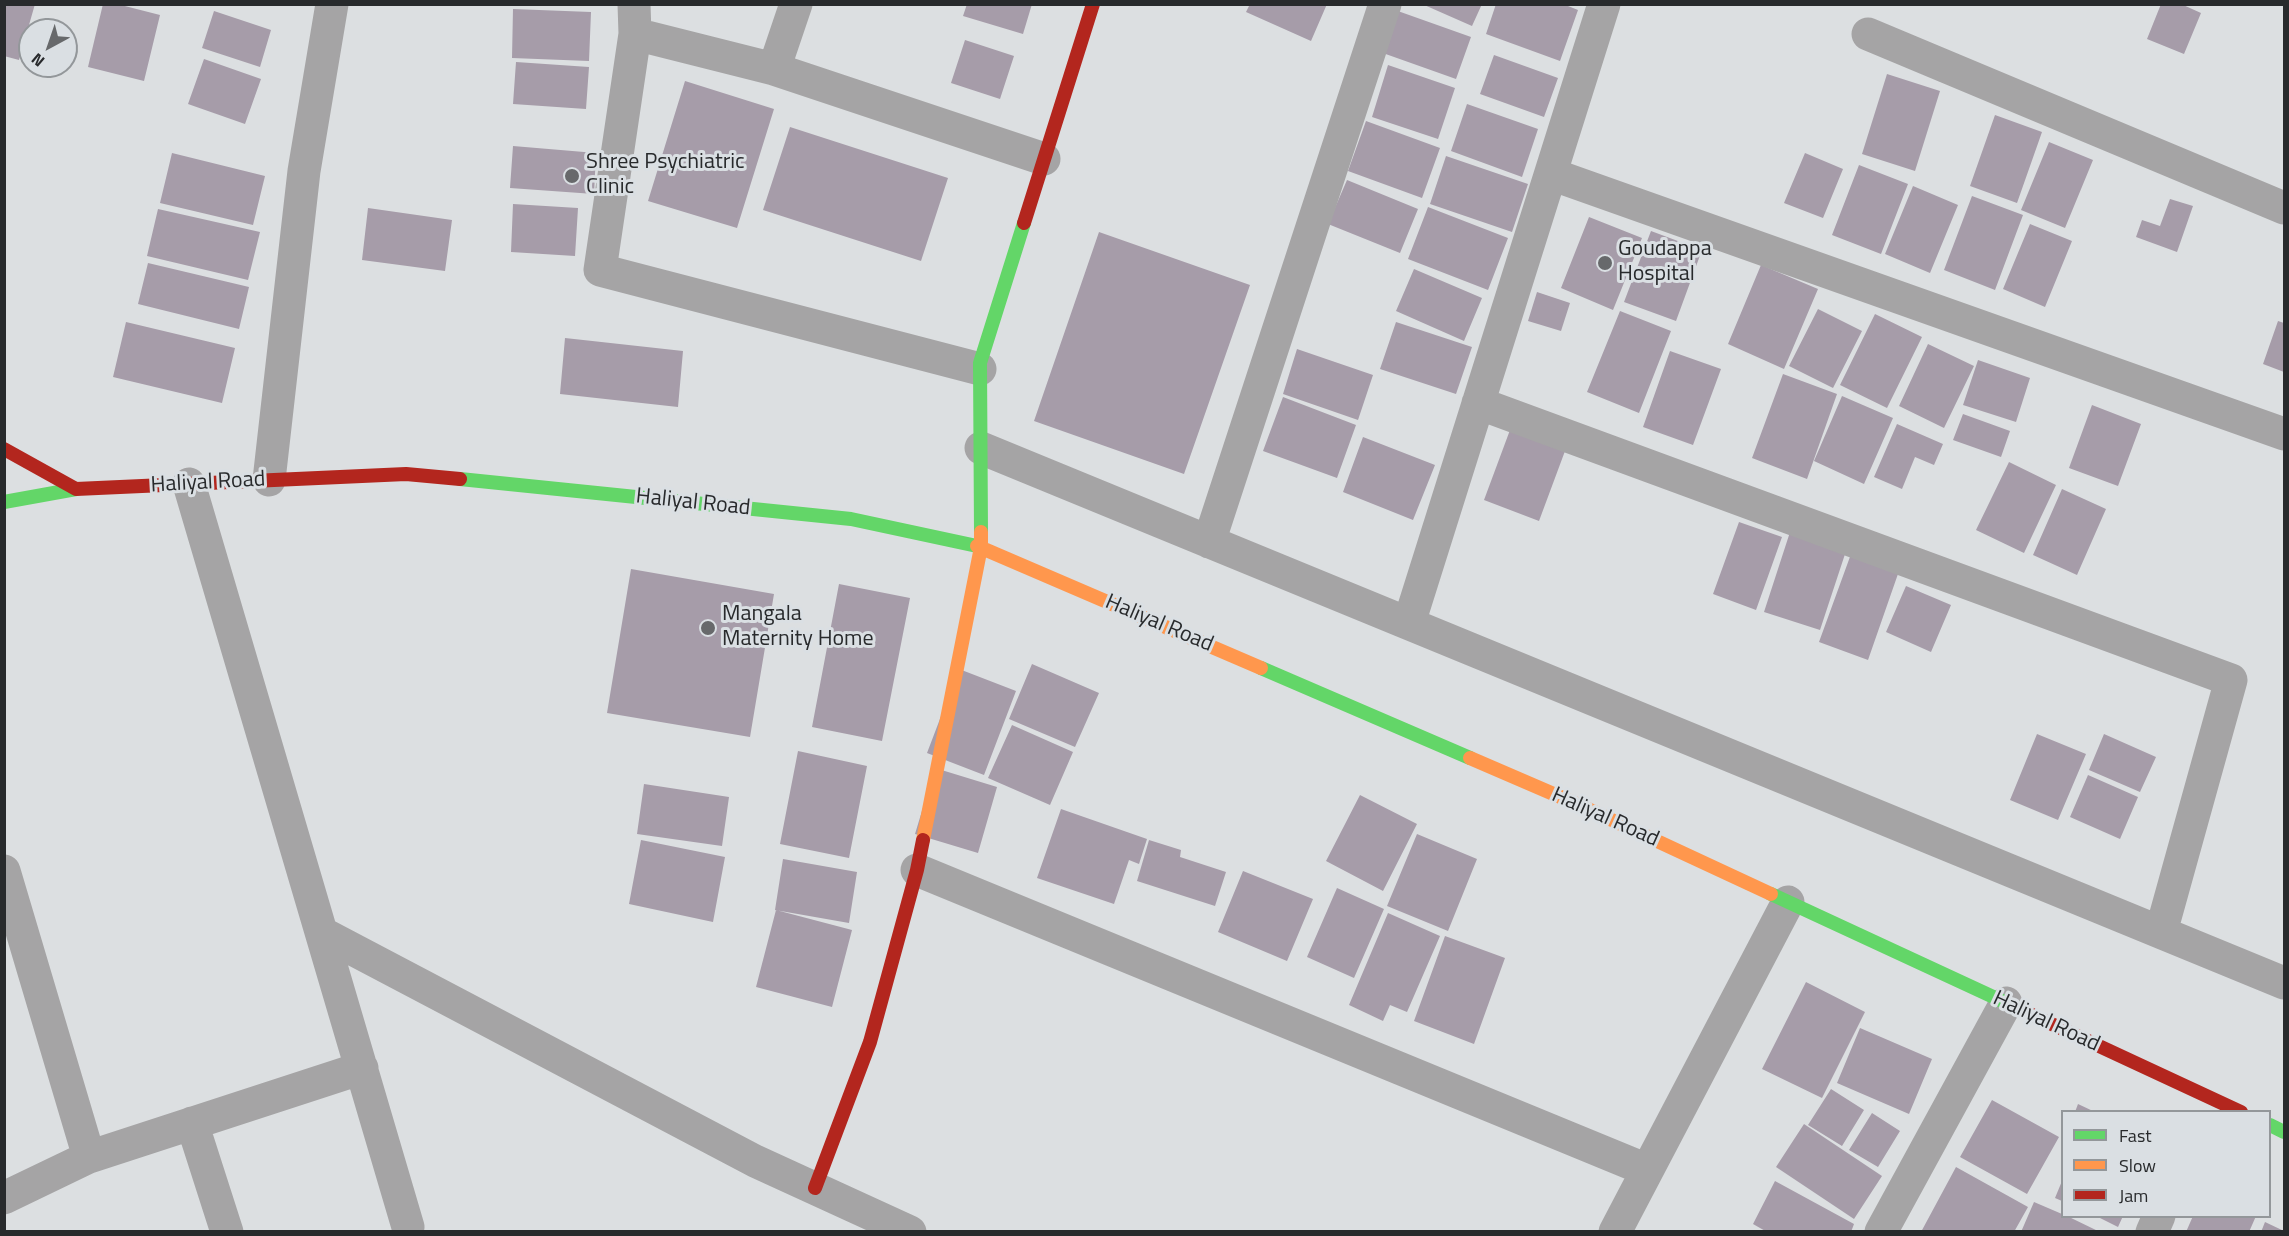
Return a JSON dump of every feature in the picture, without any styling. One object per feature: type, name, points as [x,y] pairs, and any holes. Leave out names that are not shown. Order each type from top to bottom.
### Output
[{"type":"main road","points":[[814,1188],[870,1042],[917,870],[981,547],[980,369],[1093,4]]},
{"type":"main road","points":[[4,448],[76,489]]},
{"type":"main road","name":"Haliyal Road","points":[[4,502],[76,489],[406,474],[851,519],[981,547],[1586,808],[2006,1004],[2219,1107]]},
{"type":"street","points":[[269,480],[304,171],[332,4]]},
{"type":"street","points":[[774,69],[796,4]]},
{"type":"street","points":[[1209,542],[1385,4]]},
{"type":"street","points":[[1409,623],[1604,4]]},
{"type":"street","points":[[980,369],[600,270],[634,19],[774,69],[1044,159]]},
{"type":"street","points":[[1868,34],[2284,208]]},
{"type":"street","points":[[1551,174],[2284,434]]},
{"type":"street","points":[[1479,403],[2231,680],[2162,932]]},
{"type":"street","points":[[981,448],[2284,983]]},
{"type":"street","points":[[189,484],[408,1227]]},
{"type":"street","points":[[917,870],[1647,1170]]},
{"type":"street","points":[[4,871],[88,1157]]},
{"type":"street","points":[[1615,1232],[1788,902]]},
{"type":"street","points":[[322,933],[755,1161],[910,1232]]},
{"type":"street","points":[[1881,1232],[2006,1004]]},
{"type":"street","points":[[4,1198],[88,1157],[362,1068]]},
{"type":"street","points":[[192,1123],[227,1232]]},
{"type":"street","points":[[2152,1232],[2158,1218]]},
{"type":"building","points":[[4,4],[35,4],[31,18],[18,18],[18,60],[4,56]]},
{"type":"building","points":[[103,4],[117,4],[160,15],[144,81],[88,67]]},
{"type":"building","points":[[967,4],[1032,4],[1023,34],[963,16]]},
{"type":"building","points":[[1250,4],[1327,4],[1311,41],[1246,12]]},
{"type":"building","points":[[1422,4],[1482,4],[1472,26]]},
{"type":"building","points":[[1496,4],[1563,4],[1578,10],[1560,61],[1486,34]]},
{"type":"building","points":[[2161,4],[2181,4],[2201,13],[2184,54],[2147,39]]},
{"type":"building","points":[[513,9],[591,12],[589,61],[512,58]]},
{"type":"building","points":[[1395,10],[1471,37],[1456,79],[1380,52]]},
{"type":"building","points":[[214,11],[271,30],[260,67],[202,48]]},
{"type":"building","points":[[965,40],[1014,56],[1000,99],[951,83]]},
{"type":"building","points":[[1494,55],[1558,78],[1544,117],[1480,94]]},
{"type":"building","points":[[204,59],[261,79],[245,124],[188,104]]},
{"type":"building","points":[[516,62],[589,67],[586,109],[513,104]]},
{"type":"building","points":[[1388,65],[1455,88],[1438,139],[1372,117]]},
{"type":"building","points":[[1887,74],[1940,91],[1915,171],[1862,154]]},
{"type":"building","points":[[685,81],[774,109],[737,228],[648,201]]},
{"type":"building","points":[[1467,104],[1538,129],[1522,177],[1451,151]]},
{"type":"building","points":[[1995,115],[2042,132],[2017,203],[1970,186]]},
{"type":"building","points":[[1366,121],[1440,148],[1422,198],[1348,171]]},
{"type":"building","points":[[790,127],[948,178],[921,261],[763,210]]},
{"type":"building","points":[[2049,142],[2093,160],[2065,228],[2021,210]]},
{"type":"building","points":[[513,146],[596,153],[594,194],[510,188]]},
{"type":"building","points":[[172,153],[265,176],[253,225],[160,203]]},
{"type":"building","points":[[1805,153],[1843,169],[1823,218],[1784,203]]},
{"type":"building","points":[[1446,156],[1528,184],[1512,232],[1430,204]]},
{"type":"building","points":[[1859,165],[1908,184],[1881,254],[1832,235]]},
{"type":"building","points":[[1347,180],[1418,209],[1400,253],[1328,224]]},
{"type":"building","points":[[1913,186],[1958,205],[1930,273],[1885,254]]},
{"type":"building","points":[[1972,196],[2023,215],[1995,290],[1944,270]]},
{"type":"building","points":[[2170,199],[2193,206],[2177,252],[2136,237],[2142,220],[2160,226]]},
{"type":"building","points":[[513,204],[578,208],[575,256],[511,252]]},
{"type":"building","points":[[1428,207],[1508,238],[1488,290],[1408,259]]},
{"type":"building","points":[[368,208],[452,220],[445,271],[362,260]]},
{"type":"building","points":[[158,209],[260,232],[248,280],[147,256]]},
{"type":"building","points":[[1589,217],[1642,238],[1613,310],[1561,288]]},
{"type":"building","points":[[2030,224],[2072,241],[2045,307],[2003,289]]},
{"type":"building","points":[[1651,231],[1702,250],[1676,321],[1624,302]]},
{"type":"building","points":[[1099,232],[1250,285],[1184,474],[1034,421]]},
{"type":"building","points":[[148,263],[249,287],[239,329],[138,304]]},
{"type":"building","points":[[1761,265],[1818,289],[1784,369],[1728,344]]},
{"type":"building","points":[[1414,269],[1482,298],[1464,341],[1396,311]]},
{"type":"building","points":[[1537,292],[1570,303],[1561,331],[1528,321]]},
{"type":"building","points":[[1818,309],[1862,331],[1833,388],[1789,366]]},
{"type":"building","points":[[1620,311],[1671,331],[1639,413],[1587,392]]},
{"type":"building","points":[[1875,314],[1922,337],[1887,408],[1840,385]]},
{"type":"building","points":[[2278,321],[2284,323],[2284,372],[2263,364]]},
{"type":"building","points":[[126,322],[235,348],[222,403],[113,377]]},
{"type":"building","points":[[1396,322],[1472,347],[1456,394],[1380,369]]},
{"type":"building","points":[[565,338],[683,351],[678,407],[560,394]]},
{"type":"building","points":[[1928,344],[1974,366],[1944,428],[1899,406]]},
{"type":"building","points":[[1297,349],[1373,375],[1358,420],[1283,394]]},
{"type":"building","points":[[1670,351],[1721,369],[1693,445],[1643,427]]},
{"type":"building","points":[[1978,360],[2030,378],[2016,422],[1963,405]]},
{"type":"building","points":[[1783,374],[1837,394],[1807,479],[1752,458]]},
{"type":"building","points":[[1842,396],[1893,418],[1864,484],[1814,461]]},
{"type":"building","points":[[1283,397],[1356,425],[1337,478],[1263,451]]},
{"type":"building","points":[[2092,405],[2141,424],[2118,486],[2069,468]]},
{"type":"building","points":[[1963,414],[2010,431],[2001,457],[1953,440]]},
{"type":"building","points":[[1897,424],[1943,444],[1934,465],[1915,457],[1902,489],[1874,477]]},
{"type":"building","points":[[1510,430],[1565,451],[1539,521],[1484,500]]},
{"type":"building","points":[[1363,437],[1435,465],[1413,520],[1343,492]]},
{"type":"building","points":[[2009,462],[2056,485],[2024,553],[1976,530]]},
{"type":"building","points":[[2062,489],[2106,509],[2077,575],[2033,555]]},
{"type":"building","points":[[1739,522],[1782,537],[1756,610],[1713,594]]},
{"type":"building","points":[[1791,529],[1847,548],[1820,630],[1764,612]]},
{"type":"building","points":[[1851,554],[1899,571],[1868,660],[1819,642]]},
{"type":"building","points":[[631,569],[774,594],[750,737],[607,713]]},
{"type":"building","points":[[839,584],[910,598],[882,741],[812,727]]},
{"type":"building","points":[[1906,586],[1951,605],[1931,652],[1886,632]]},
{"type":"building","points":[[1032,664],[1099,693],[1075,747],[1009,719]]},
{"type":"building","points":[[959,669],[1016,691],[984,775],[927,753]]},
{"type":"building","points":[[1012,725],[1073,752],[1050,805],[988,778]]},
{"type":"building","points":[[2037,734],[2086,754],[2058,820],[2010,800]]},
{"type":"building","points":[[2104,734],[2156,757],[2140,792],[2089,770]]},
{"type":"building","points":[[798,751],[867,766],[849,858],[780,844]]},
{"type":"building","points":[[935,768],[997,787],[978,853],[915,834]]},
{"type":"building","points":[[2088,775],[2138,797],[2120,839],[2070,817]]},
{"type":"building","points":[[644,784],[729,797],[722,846],[637,834]]},
{"type":"building","points":[[1360,795],[1417,824],[1383,891],[1326,861]]},
{"type":"building","points":[[1061,809],[1147,839],[1139,864],[1129,860],[1114,904],[1037,878]]},
{"type":"building","points":[[1417,834],[1477,859],[1448,931],[1387,906]]},
{"type":"building","points":[[641,840],[725,857],[713,922],[629,904]]},
{"type":"building","points":[[1149,840],[1181,850],[1180,857],[1226,872],[1215,906],[1137,881]]},
{"type":"building","points":[[783,859],[857,872],[849,923],[775,910]]},
{"type":"building","points":[[1243,871],[1313,899],[1287,961],[1218,932]]},
{"type":"building","points":[[1337,888],[1384,909],[1354,978],[1307,957]]},
{"type":"building","points":[[776,910],[852,930],[832,1007],[756,987]]},
{"type":"building","points":[[1388,913],[1440,936],[1407,1012],[1390,1005],[1383,1021],[1349,1005]]},
{"type":"building","points":[[1445,936],[1505,958],[1474,1044],[1414,1021]]},
{"type":"building","points":[[1806,982],[1865,1012],[1822,1098],[1762,1069]]},
{"type":"building","points":[[1860,1028],[1932,1059],[1909,1114],[1837,1083]]},
{"type":"building","points":[[1831,1089],[1864,1110],[1842,1146],[1808,1125]]},
{"type":"building","points":[[1992,1100],[2059,1137],[2027,1194],[1960,1157]]},
{"type":"building","points":[[2078,1104],[2091,1110],[2076,1110]]},
{"type":"building","points":[[1872,1113],[1900,1131],[1878,1167],[1849,1150]]},
{"type":"building","points":[[1804,1124],[1882,1176],[1854,1219],[1776,1167]]},
{"type":"building","points":[[1956,1167],[2028,1207],[2014,1232],[1921,1232]]},
{"type":"building","points":[[1775,1181],[1854,1224],[1851,1232],[1767,1232],[1753,1224]]},
{"type":"building","points":[[2061,1183],[2061,1201],[2055,1198]]},
{"type":"building","points":[[2034,1202],[2061,1214],[2061,1218],[2071,1218],[2100,1232],[2021,1232]]},
{"type":"building","points":[[2100,1218],[2122,1218],[2118,1227]]},
{"type":"building","points":[[2192,1218],[2255,1218],[2249,1232],[2186,1232]]},
{"type":"building","points":[[2265,1222],[2284,1231],[2284,1232],[2261,1232]]},
{"type":"traffic: fast","points":[[981,532],[980,363],[1024,223]]},
{"type":"traffic: fast","points":[[460,479],[851,519],[977,546]]},
{"type":"traffic: fast","points":[[4,502],[76,489]]},
{"type":"traffic: fast","points":[[1261,668],[1470,758]]},
{"type":"traffic: fast","points":[[1771,894],[2028,1013]]},
{"type":"traffic: fast","points":[[2271,1126],[2284,1132]]},
{"type":"traffic: slow","points":[[923,840],[981,547],[981,532]]},
{"type":"traffic: slow","points":[[977,546],[1261,668]]},
{"type":"traffic: slow","points":[[1470,758],[1586,808],[1771,894]]},
{"type":"traffic: jam","points":[[1024,223],[1093,4]]},
{"type":"traffic: jam","points":[[4,449],[76,489],[406,474],[460,479]]},
{"type":"traffic: jam","points":[[815,1188],[870,1042],[917,870],[923,840]]},
{"type":"traffic: jam","points":[[2028,1013],[2237,1110]]},
{"type":"place","name":"Shree Psychiatric Clinic","points":[[572,176]]},
{"type":"place","name":"Goudappa Hospital","points":[[1605,263]]},
{"type":"place","name":"Mangala Maternity Home","points":[[708,628]]}]
